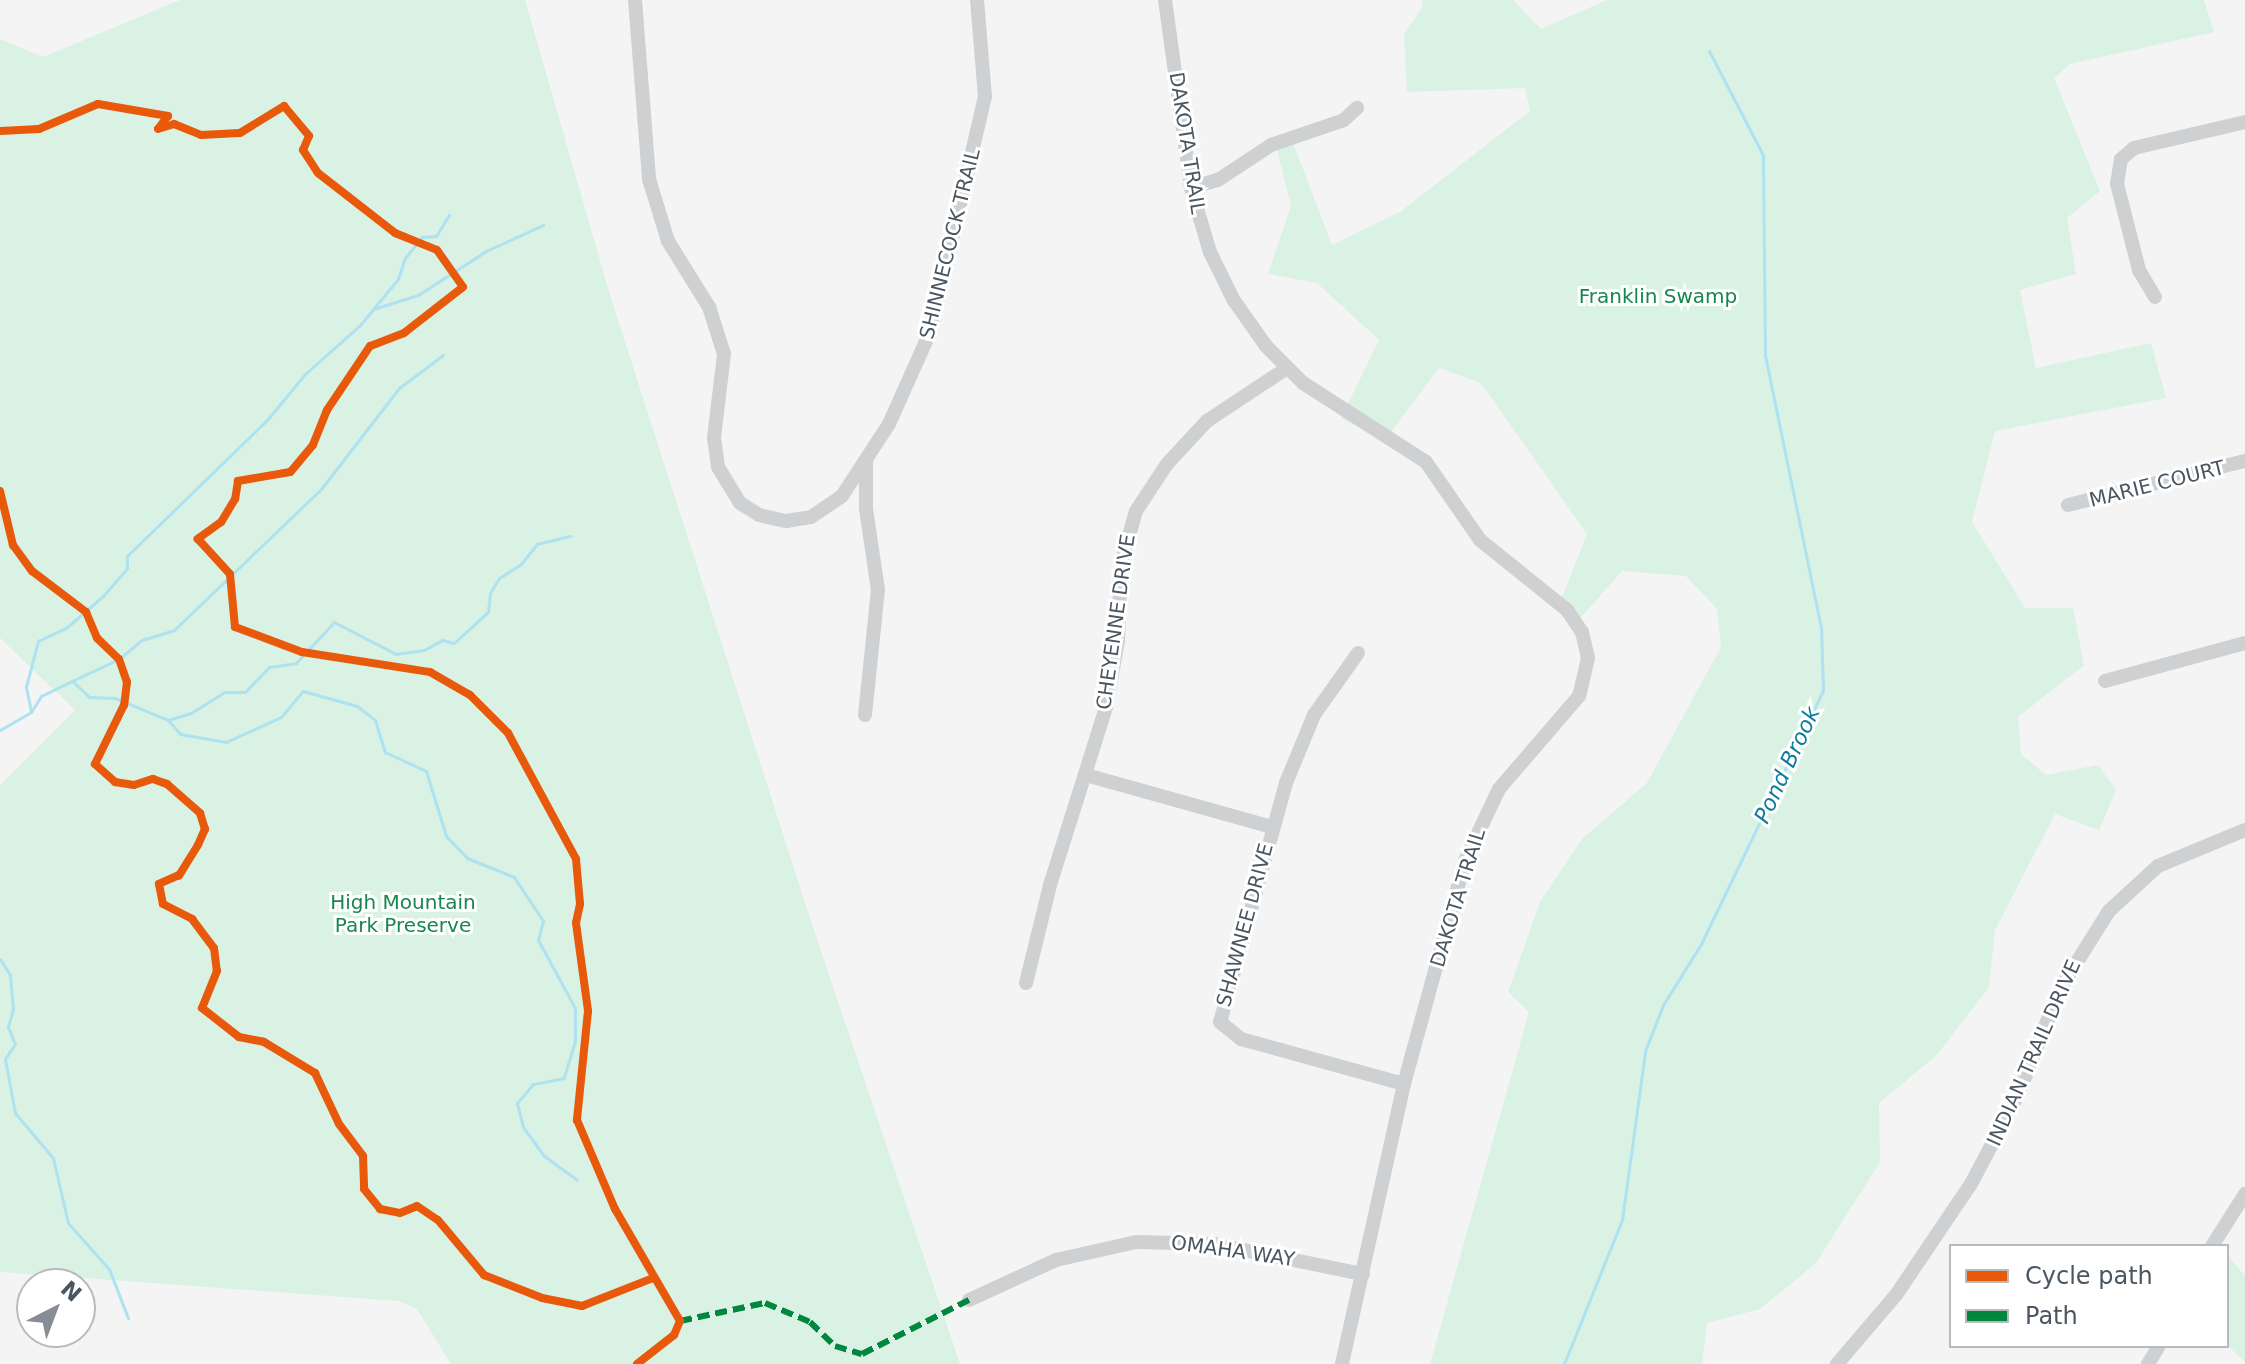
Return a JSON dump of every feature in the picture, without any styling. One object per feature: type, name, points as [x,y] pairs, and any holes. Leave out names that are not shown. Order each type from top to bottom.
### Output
[{"type":"street","name":"SHINNECOCK TRAIL","points":[[635,0],[649,179],[668,241],[709,307],[724,354],[714,438],[724,482],[757,514],[798,521],[833,505],[866,462],[906,391],[941,295],[985,97],[977,0]]},
{"type":"street","name":"DAKOTA TRAIL","points":[[1165,0],[1191,188],[1222,279],[1248,323],[1287,368],[1357,422],[1420,456],[1480,540],[1567,610],[1586,645],[1587,671],[1579,696],[1514,769],[1476,833],[1404,1084],[1342,1364]]},
{"type":"street","points":[[1191,188],[1218,180],[1271,145],[1335,124],[1357,108]]},
{"type":"street","points":[[2155,297],[2139,270],[2117,184],[2121,159],[2134,148],[2245,122]]},
{"type":"street","name":"CHEYENNE DRIVE","points":[[1026,983],[1050,885],[1086,775],[1112,675],[1121,564],[1136,511],[1167,464],[1207,421],[1287,368]]},
{"type":"street","name":"MARIE COURT","points":[[2068,505],[2245,461]]},
{"type":"street","points":[[865,715],[878,590],[866,509],[866,462]]},
{"type":"street","points":[[2105,681],[2245,643]]},
{"type":"street","name":"SHAWNEE DRIVE","points":[[1358,653],[1314,715],[1272,827],[1220,1022],[1241,1039],[1404,1084]]},
{"type":"street","points":[[1086,775],[1272,827]]},
{"type":"street","name":"INDIAN TRAIL DRIVE","points":[[1837,1364],[1896,1295],[1971,1184],[2018,1095],[2059,990],[2109,911],[2158,866],[2245,830]]},
{"type":"street","points":[[2213,1244],[2245,1194]]},
{"type":"street","name":"OMAHA WAY","points":[[969,1300],[1056,1260],[1136,1242],[1215,1244],[1363,1274]]},
{"type":"green space","name":"High Mountain Park Preserve","points":[[180,0],[525,0],[610,295],[808,912],[960,1364],[451,1364],[417,1309],[399,1301],[96,1279],[96,1268],[16,1268],[16,1273],[0,1272],[0,785],[75,710],[0,638],[0,39],[43,57]]},
{"type":"green space","name":"Franklin Swamp","points":[[1421,0],[1513,0],[1541,29],[1607,0],[2204,0],[2214,32],[2070,64],[2054,78],[2100,191],[2067,218],[2076,274],[2020,290],[2036,368],[2151,343],[2166,398],[1995,431],[1972,522],[2025,608],[2073,608],[2084,665],[2018,717],[2021,754],[2046,775],[2098,765],[2116,790],[2099,830],[2055,814],[1995,930],[1989,987],[1936,1056],[1879,1103],[1880,1162],[1816,1263],[1760,1309],[1707,1323],[1702,1364],[1430,1364],[1529,1012],[1508,992],[1540,902],[1582,839],[1647,783],[1721,647],[1717,609],[1686,576],[1622,571],[1576,623],[1557,610],[1587,534],[1481,383],[1439,368],[1385,440],[1341,418],[1379,340],[1317,283],[1268,274],[1291,206],[1276,146],[1292,140],[1332,245],[1400,212],[1530,111],[1525,88],[1407,92],[1404,35],[1423,6]]},
{"type":"green space","points":[[2229,1257],[2245,1276],[2245,1362],[2229,1347]]},
{"type":"waterway","name":"Pond Brook","points":[[1564,1364],[1622,1220],[1645,1051],[1663,1005],[1701,944],[1823,690],[1821,628],[1765,354],[1763,155],[1709,51]]},
{"type":"waterway","points":[[31,711],[26,687],[38,641],[66,628],[103,596],[127,568],[127,556],[267,420],[305,374],[360,325],[398,279],[405,258],[422,237],[436,236],[449,215]]},
{"type":"waterway","points":[[373,309],[418,295],[486,251],[543,225]]},
{"type":"waterway","points":[[72,681],[119,659],[142,640],[174,630],[321,489],[399,388],[443,355]]},
{"type":"waterway","points":[[168,720],[191,713],[225,692],[245,692],[269,667],[296,663],[334,622],[396,654],[424,650],[442,640],[454,643],[488,612],[490,593],[499,578],[520,565],[537,544],[570,536]]},
{"type":"waterway","points":[[0,730],[31,712],[41,696],[72,681],[89,697],[115,698],[168,720],[180,734],[226,742],[281,717],[303,691],[357,706],[375,720],[385,752],[426,771],[446,836],[467,858],[514,877],[543,921],[538,940],[575,1008],[575,1041],[564,1078],[533,1084],[517,1103],[523,1127],[543,1155],[577,1180]]},
{"type":"waterway","points":[[0,959],[10,975],[13,1009],[8,1027],[15,1044],[5,1059],[15,1113],[53,1158],[68,1223],[109,1269],[128,1318]]},
{"type":"marked path","points":[[680,1321],[765,1303],[810,1322],[835,1346],[862,1354],[969,1300]]},
{"type":"cycle path","points":[[0,131],[39,129],[98,104],[168,116],[158,129],[174,124],[201,135],[240,133],[284,106],[309,136],[303,150],[318,173],[395,233],[437,250],[463,287],[404,333],[370,346],[327,410],[313,445],[290,472],[238,481],[235,499],[221,522],[198,539],[230,574],[235,627],[302,652],[430,672],[470,695],[508,733],[576,859],[580,904],[576,923],[588,1011],[577,1120],[615,1209],[680,1321],[674,1335],[637,1364]]},
{"type":"cycle path","points":[[0,491],[13,545],[32,571],[86,612],[97,638],[119,659],[127,682],[124,705],[95,764],[115,782],[134,785],[153,779],[167,784],[200,813],[205,829],[198,845],[179,875],[159,884],[163,904],[192,919],[214,948],[217,971],[202,1008],[239,1037],[264,1042],[315,1073],[339,1124],[363,1156],[364,1189],[380,1209],[400,1213],[417,1206],[438,1220],[484,1275],[542,1298],[582,1306],[653,1278]]}]
